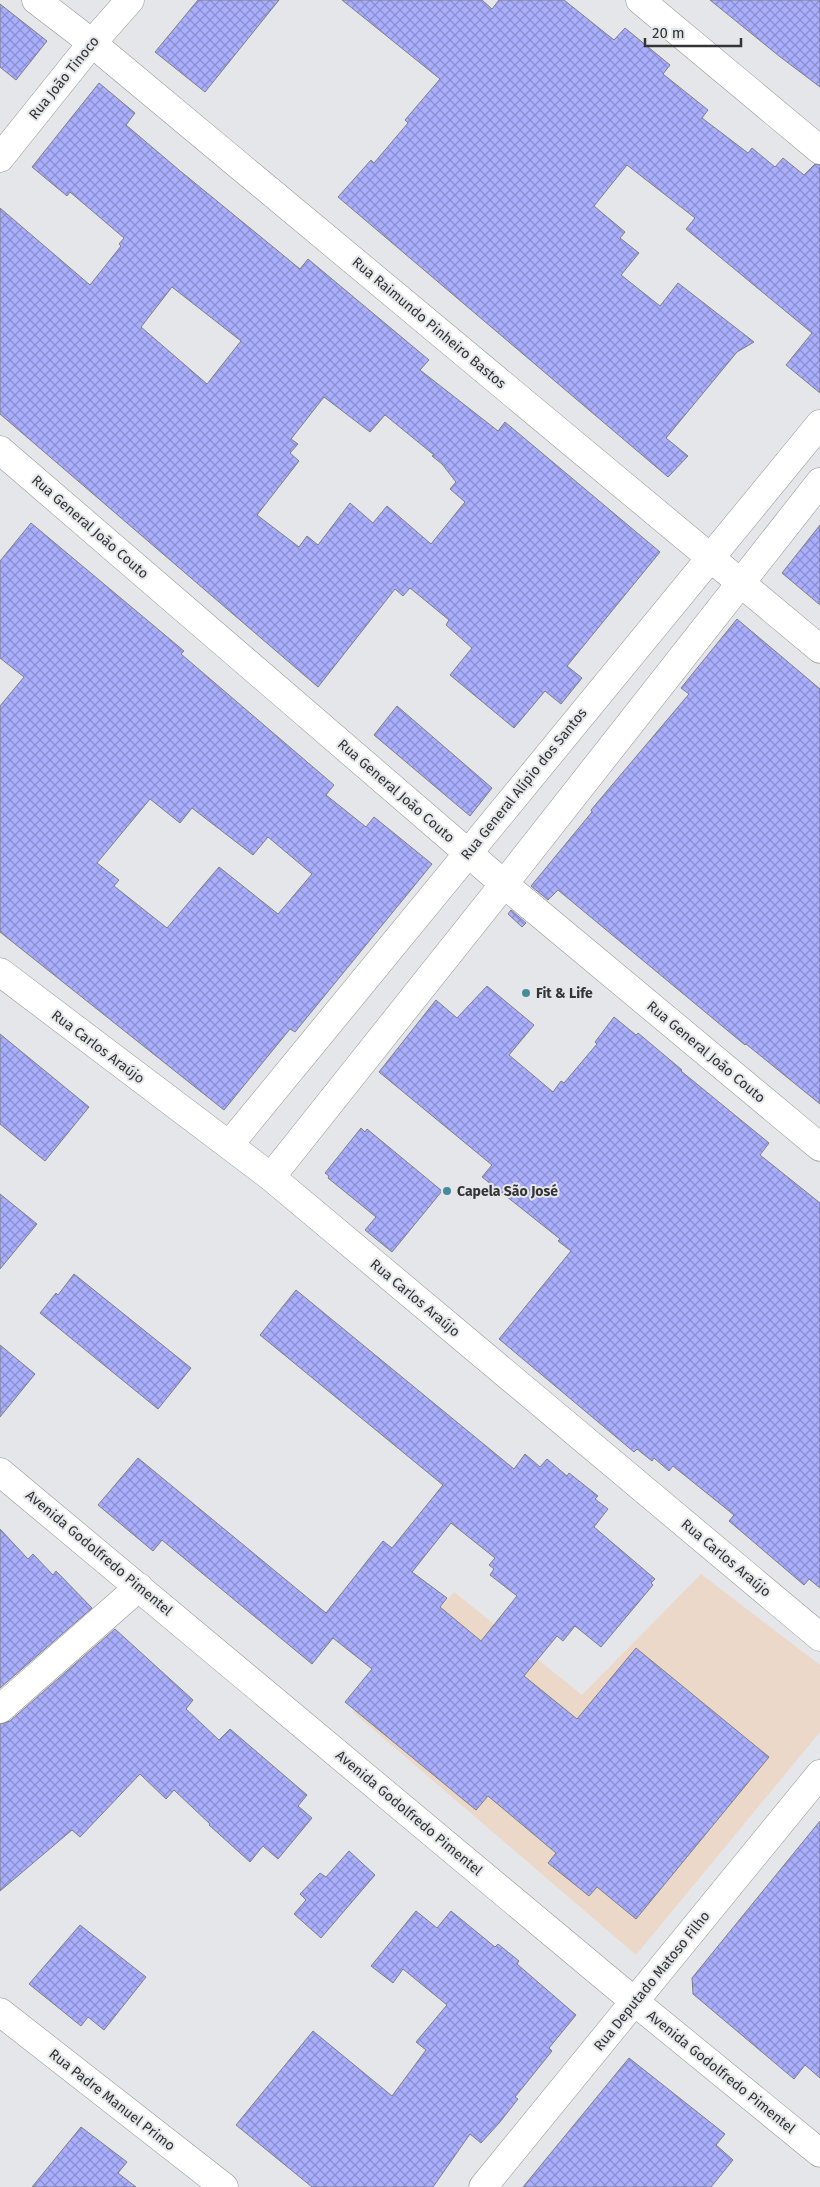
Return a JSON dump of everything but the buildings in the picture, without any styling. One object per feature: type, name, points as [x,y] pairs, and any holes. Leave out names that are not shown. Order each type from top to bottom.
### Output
[{"type":"street","name":"Rua Raimundo Pinheiro Bastos","points":[[36,0],[92,43],[820,648]]},
{"type":"street","name":"Rua João Tinoco","points":[[0,158],[92,43],[130,0]]},
{"type":"street","points":[[640,0],[820,150]]},
{"type":"street","name":"Rua General Alípio dos Santos","points":[[229,1145],[820,424]]},
{"type":"street","name":"Rua General João Couto","points":[[0,450],[504,884],[820,1147]]},
{"type":"street","points":[[271,1177],[820,482]]},
{"type":"street","name":"Rua Carlos Araújo","points":[[0,972],[271,1177],[820,1638]]},
{"type":"street","name":"Avenida Godolfredo Pimentel","points":[[0,1472],[139,1586],[635,2002],[820,2153]]},
{"type":"street","points":[[0,1709],[139,1586]]},
{"type":"street","name":"Rua Deputado Matoso Filho","points":[[482,2187],[820,1774]]},
{"type":"street","name":"Rua Padre Manuel Primo","points":[[0,2012],[224,2187]]},
{"type":"shaded area","points":[[701,1574],[820,1665],[820,1732],[636,1955],[353,1712],[454,1592],[582,1695]]},
{"type":"place","name":"Fit & Life","points":[[526,993]]},
{"type":"place","name":"Capela São José","points":[[447,1191]]}]
